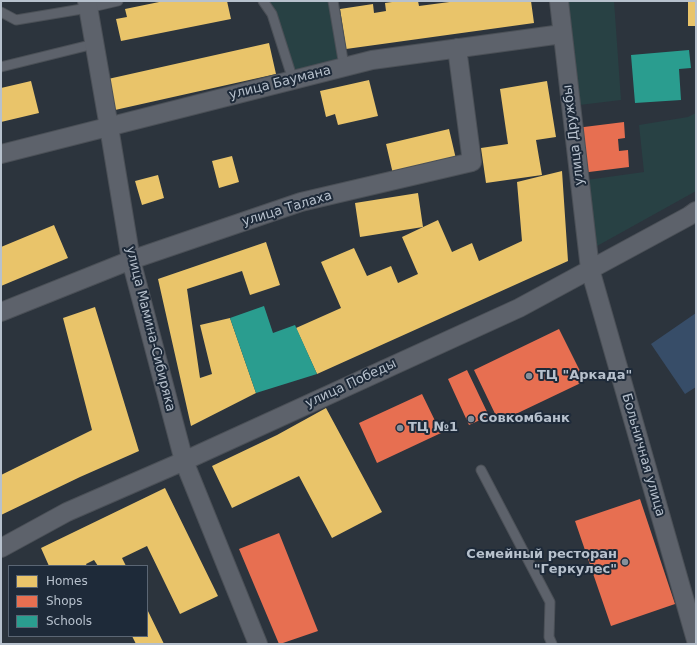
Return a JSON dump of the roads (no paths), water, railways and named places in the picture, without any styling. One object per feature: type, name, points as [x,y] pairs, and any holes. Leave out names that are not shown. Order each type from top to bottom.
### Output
[{"type":"street","name":"улица Дружбы","points":[[559,1],[590,269]]},
{"type":"street","name":"улица Мамина-Сибиряка","points":[[87,5],[131,260],[184,461],[258,644]]},
{"type":"street","name":"улица Баумана","points":[[1,154],[372,60],[562,34]]},
{"type":"street","name":"улица Талаха","points":[[1,312],[131,260],[301,202],[472,162],[457,48]]},
{"type":"street","name":"улица Победы","points":[[1,548],[67,512],[184,461],[519,308],[696,211]]},
{"type":"street","name":"Больничная улица","points":[[590,269],[696,640]]},
{"type":"lane","points":[[1,12],[16,20],[87,5],[118,1]]},
{"type":"lane","points":[[263,1],[272,14],[293,80]]},
{"type":"lane","points":[[333,1],[344,66]]},
{"type":"lane","points":[[1,67],[94,44]]},
{"type":"lane","points":[[482,470],[550,602],[549,637],[552,644]]},
{"type":"water","points":[[696,313],[696,387],[685,394],[651,344]]},
{"type":"place","name":"ТЦ \"Аркада\"","points":[[529,376]]},
{"type":"place","name":"Совкомбанк","points":[[471,419]]},
{"type":"place","name":"ТЦ №1","points":[[400,428]]},
{"type":"place","name":"Семейный ресторан \"Геркулес\"","points":[[625,562]]}]
